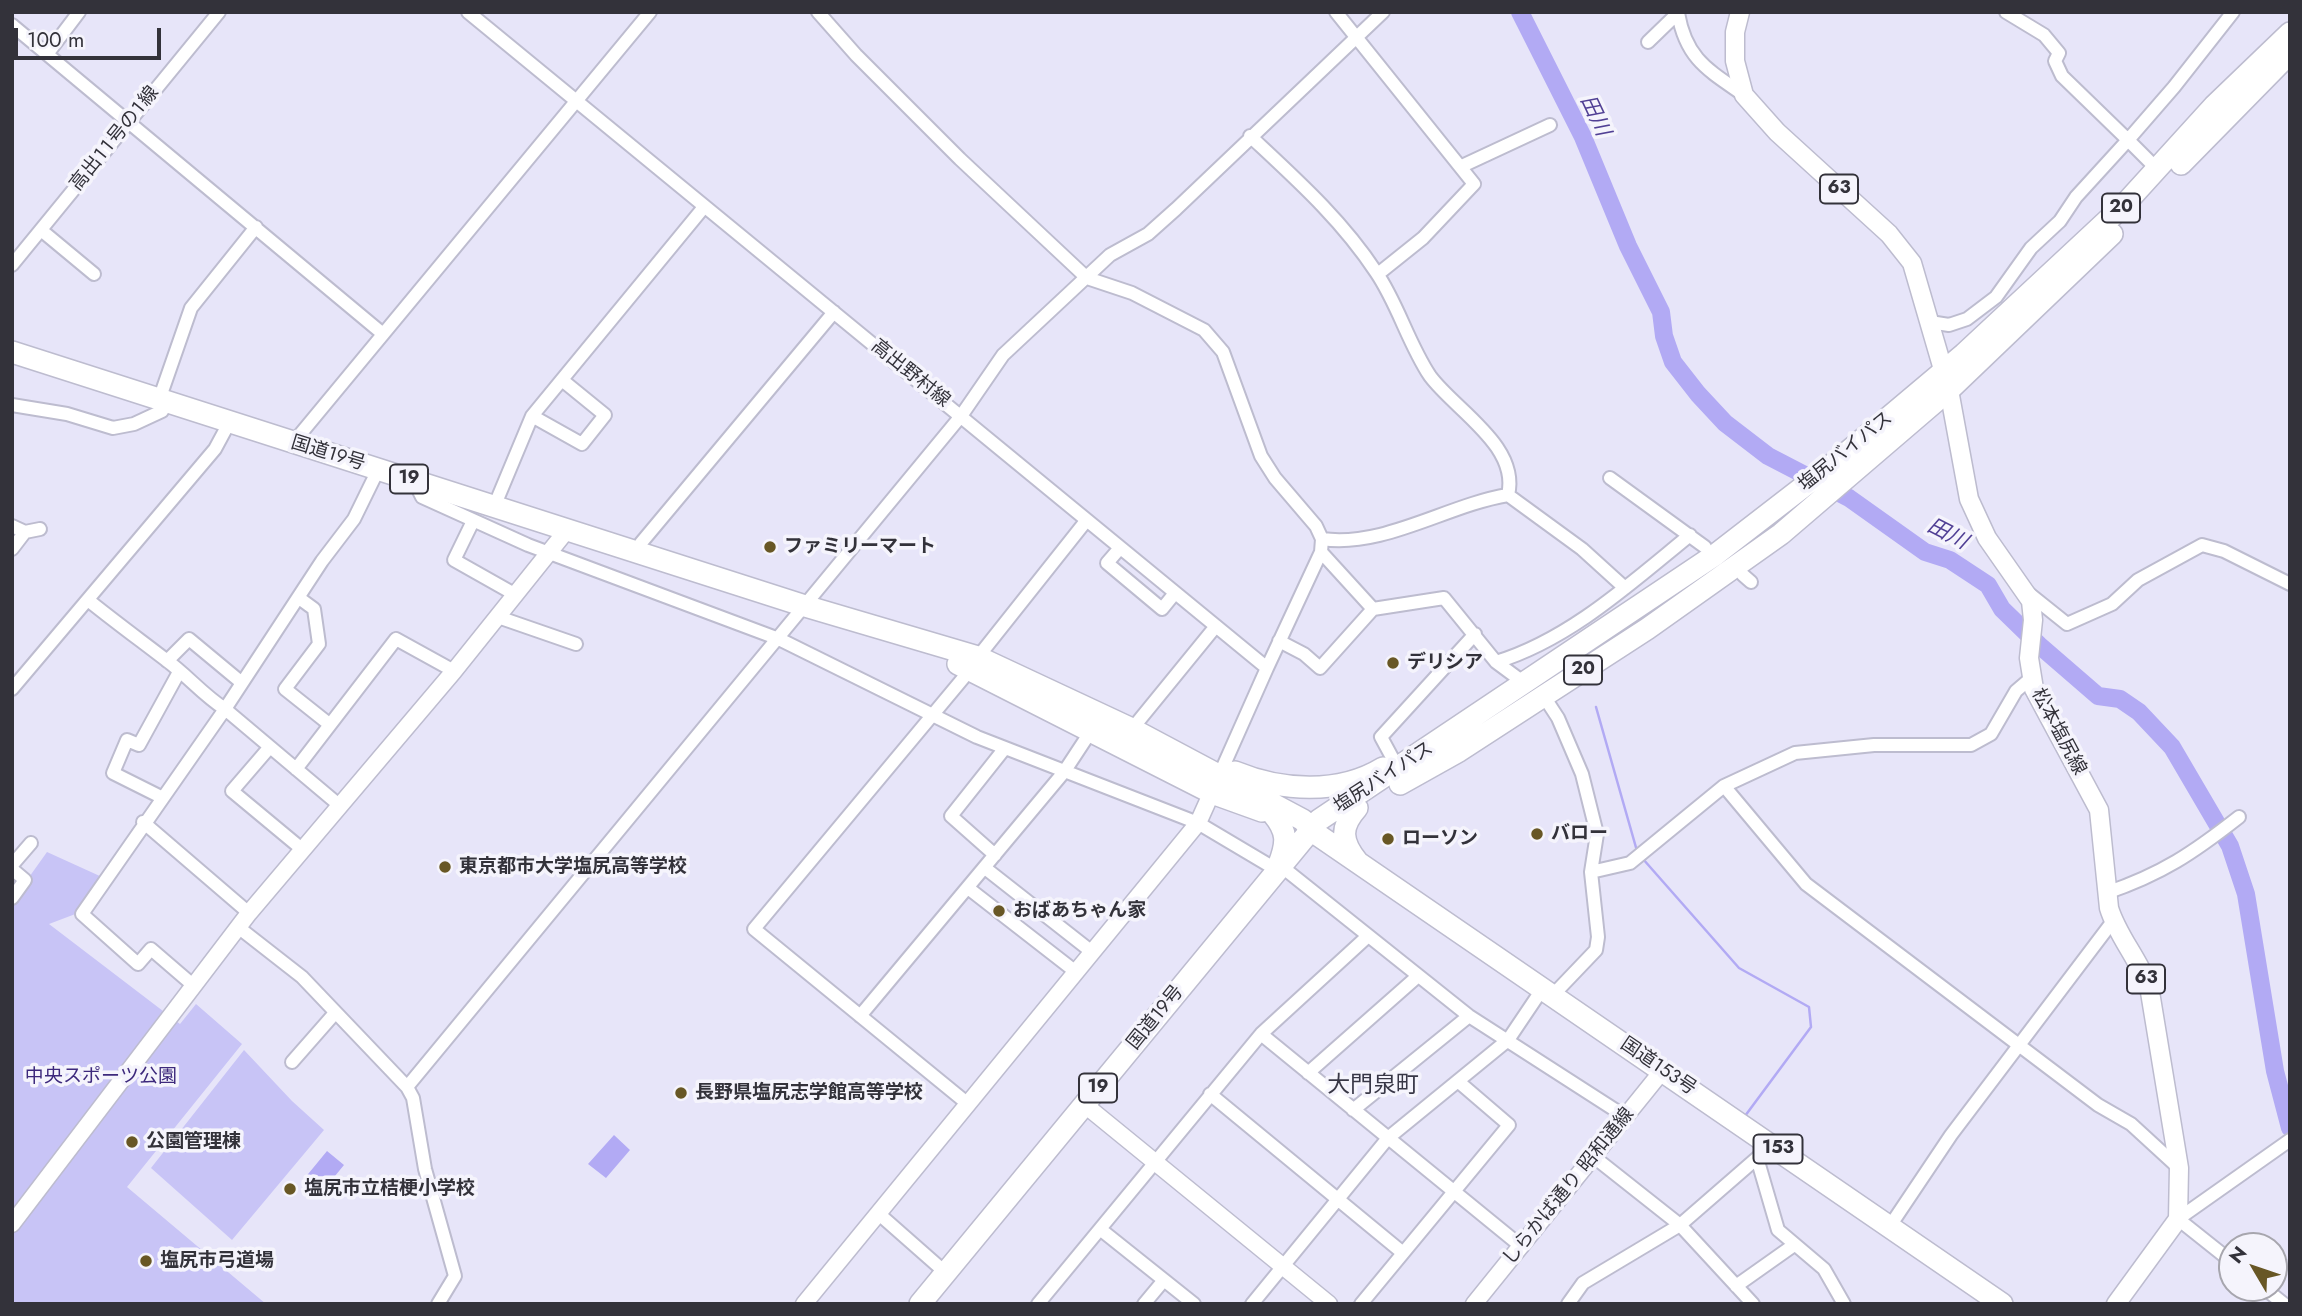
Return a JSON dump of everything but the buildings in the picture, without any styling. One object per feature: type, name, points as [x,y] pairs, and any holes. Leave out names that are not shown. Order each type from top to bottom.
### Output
[{"type":"highway","name":"塩尻バイパス","points":[[1312,831],[1458,751],[1690,600],[1856,473],[2158,170],[2214,106],[2290,33]]},
{"type":"highway","name":"塩尻バイパス","points":[[1312,831],[1319,820],[1412,761],[1516,686],[1715,555],[1946,381],[2086,261],[2290,53]]},
{"type":"highway","name":"国道19号","points":[[12,352],[638,552],[974,663],[1303,820],[1312,831]]},
{"type":"highway","points":[[1218,779],[1297,787],[1355,780],[1394,761],[1516,686]]},
{"type":"highway","name":"国道19号","points":[[1218,779],[1298,828],[1312,831]]},
{"type":"highway","points":[[1357,808],[1343,829],[1348,850],[1358,862]]},
{"type":"highway","points":[[1273,814],[1285,830],[1287,839],[1275,868]]},
{"type":"highway","name":"国道19号","points":[[920,1304],[1085,1105],[1275,868],[1312,831]]},
{"type":"highway","name":"国道153号","points":[[1312,831],[1663,1070],[1764,1151],[1890,1226],[2003,1304]]},
{"type":"main road","name":"松本塩尻線","points":[[1740,12],[1735,32],[1735,61],[1744,95],[1777,132],[1889,234],[1912,263],[1946,381],[1971,506],[1987,538],[2027,592],[2032,612],[2030,679],[2037,697],[2099,810],[2106,893],[2113,921],[2137,960],[2150,992],[2179,1168],[2178,1219]]},
{"type":"main road","points":[[2116,1304],[2178,1219]]},
{"type":"street","points":[[48,52],[79,12]]},
{"type":"street","name":"高出１１号の１線","points":[[12,265],[219,12]]},
{"type":"street","name":"高出野村線","points":[[468,12],[1267,668]]},
{"type":"street","points":[[293,443],[650,12]]},
{"type":"street","points":[[818,12],[960,159],[1087,278],[1132,293],[1205,330],[1223,352],[1261,456],[1275,478],[1316,526],[1321,545],[1373,609]]},
{"type":"street","points":[[1336,12],[1474,184],[1423,238],[1378,274]]},
{"type":"street","points":[[407,1087],[961,416],[1003,355],[1110,255],[1148,234],[1383,12]]},
{"type":"street","points":[[2006,12],[2044,35],[2059,52],[2055,61],[2062,76],[2158,170]]},
{"type":"street","points":[[1930,322],[1949,325],[1967,319],[1996,297],[2031,248],[2060,221],[2076,197],[2174,87],[2233,12]]},
{"type":"street","points":[[1678,13],[1682,39],[1703,66],[1744,95]]},
{"type":"street","points":[[1648,42],[1678,13]]},
{"type":"street","points":[[12,25],[130,120],[383,334]]},
{"type":"street","points":[[1462,166],[1550,125]]},
{"type":"street","points":[[1250,136],[1343,224],[1378,274],[1414,351],[1432,378],[1482,428],[1504,459],[1510,485],[1508,495]]},
{"type":"street","points":[[494,507],[531,416],[704,207]]},
{"type":"street","points":[[12,405],[67,414],[113,428],[134,424],[162,411],[191,308],[256,227]]},
{"type":"street","points":[[41,230],[94,274]]},
{"type":"street","points":[[638,552],[667,512],[835,312]]},
{"type":"street","points":[[531,416],[582,444],[605,415],[562,380]]},
{"type":"street","points":[[12,689],[215,449],[229,423]]},
{"type":"street","points":[[194,985],[151,949],[138,964],[82,914],[354,519],[378,470]]},
{"type":"street","points":[[1610,478],[1705,547]]},
{"type":"street","points":[[419,482],[418,489],[422,497],[473,522],[779,639],[1005,748],[1198,823],[1275,868],[1368,936],[1469,1016],[1626,1117]]},
{"type":"street","points":[[1321,545],[1384,535],[1431,515],[1508,495]]},
{"type":"street","points":[[1508,495],[1582,549],[1625,588]]},
{"type":"street","points":[[968,1104],[754,929],[974,663],[1086,521]]},
{"type":"street","points":[[473,522],[454,560],[516,595]]},
{"type":"street","points":[[12,526],[25,532],[40,529]]},
{"type":"street","points":[[12,1224],[249,913],[454,671],[567,530]]},
{"type":"street","points":[[12,548],[25,532]]},
{"type":"street","points":[[1496,662],[1529,652],[1625,588],[1690,535]]},
{"type":"street","points":[[804,1304],[1198,823],[1321,545]]},
{"type":"street","points":[[2027,592],[2067,624],[2112,604],[2138,580],[2203,545],[2224,551],[2290,584]]},
{"type":"street","points":[[1120,548],[1107,563],[1162,609],[1175,593]]},
{"type":"street","points":[[299,598],[314,609],[319,644],[285,689],[329,724]]},
{"type":"street","points":[[1279,641],[1304,654],[1320,668],[1373,609],[1444,598],[1516,686]]},
{"type":"street","points":[[88,600],[138,642],[167,660],[207,698],[225,709],[339,805]]},
{"type":"street","points":[[498,617],[576,644]]},
{"type":"street","points":[[1127,738],[1216,626]]},
{"type":"street","points":[[1394,761],[1381,737],[1475,634]]},
{"type":"street","points":[[167,660],[189,639],[242,683]]},
{"type":"street","points":[[296,769],[396,639],[454,671]]},
{"type":"street","points":[[161,797],[113,773],[127,740],[139,745],[179,672]]},
{"type":"street","points":[[1591,872],[1630,863],[1724,786],[1770,762],[1811,750],[1874,745],[1971,745],[1991,734],[2016,691],[2030,679]]},
{"type":"street","points":[[1252,1304],[1388,1139],[1460,1083],[1508,1040],[1548,992],[1596,950],[1598,937],[1591,872],[1597,834],[1592,802],[1558,718],[1543,695]]},
{"type":"street","points":[[860,1016],[1064,772],[1097,723]]},
{"type":"street","points":[[270,748],[233,791],[303,850]]},
{"type":"street","points":[[995,855],[951,816],[1005,748]]},
{"type":"street","points":[[1724,786],[1806,884],[2098,1105],[2131,1124],[2179,1168]]},
{"type":"street","points":[[2106,893],[2149,879],[2200,848],[2236,819]]},
{"type":"street","points":[[143,822],[249,913]]},
{"type":"street","points":[[12,898],[25,880],[12,867],[31,843]]},
{"type":"street","points":[[985,868],[1092,952]]},
{"type":"street","points":[[968,888],[1076,972]]},
{"type":"street","points":[[1890,1226],[1951,1135],[2113,921]]},
{"type":"street","points":[[238,928],[282,958],[407,1087],[413,1098],[431,1193],[456,1276],[438,1304]]},
{"type":"street","points":[[1038,1304],[1261,1034],[1368,936]]},
{"type":"street","points":[[1308,1073],[1418,976]]},
{"type":"street","points":[[292,1062],[335,1013]]},
{"type":"street","points":[[1353,1110],[1469,1016]]},
{"type":"street","points":[[1261,1034],[1522,1247]]},
{"type":"street","name":"しらかば通り 昭和通線","points":[[1475,1304],[1663,1070]]},
{"type":"street","points":[[1362,1304],[1509,1125],[1460,1083]]},
{"type":"street","points":[[1210,1094],[1403,1253]]},
{"type":"street","points":[[1085,1105],[1329,1304]]},
{"type":"street","points":[[2218,1251],[2178,1219],[2290,1140]]},
{"type":"street","points":[[1573,1301],[1583,1283],[1680,1225],[1764,1151]]},
{"type":"street","points":[[1764,1151],[1778,1230],[1830,1275],[1844,1304]]},
{"type":"street","points":[[1594,1157],[1680,1225],[1753,1304]]},
{"type":"street","points":[[879,1214],[946,1273]]},
{"type":"street","points":[[1100,1228],[1194,1304]]},
{"type":"street","points":[[1736,1286],[1794,1245]]},
{"type":"street","points":[[1144,1304],[1164,1280]]},
{"type":"green space","name":"中央スポーツ公園","points":[[47,852],[102,877],[78,913],[49,924],[180,1024],[196,1004],[242,1044],[127,1187],[266,1304],[12,1304],[12,901]]},
{"type":"green space","points":[[244,1050],[292,1101],[324,1130],[232,1240],[151,1168]]},
{"type":"shaded area","points":[[614,1135],[630,1150],[606,1178],[588,1164]]},
{"type":"shaded area","points":[[327,1151],[344,1165],[321,1193],[304,1179]]},
{"type":"waterway","name":"田川","points":[[1520,12],[1583,137],[1628,246],[1661,312],[1664,336],[1673,362],[1698,394],[1725,423],[1768,456],[1849,498],[1925,552],[1950,560],[1988,585],[2002,609],[2039,645],[2098,696],[2120,699],[2139,712],[2172,747],[2230,846],[2246,894],[2275,1071],[2290,1128]]},
{"type":"waterway","points":[[1596,707],[1637,851]]},
{"type":"waterway","points":[[1643,859],[1739,968],[1809,1007],[1811,1027],[1745,1116]]},
{"type":"place","name":"ファミリーマート","points":[[770,547]]},
{"type":"place","name":"デリシア","points":[[1393,663]]},
{"type":"place","name":"バロー","points":[[1537,834]]},
{"type":"place","name":"ローソン","points":[[1388,839]]},
{"type":"place","name":"東京都市大学塩尻高等学校","points":[[445,867]]},
{"type":"place","name":"おばあちゃん家","points":[[999,911]]},
{"type":"place","name":"長野県塩尻志学館高等学校","points":[[681,1093]]},
{"type":"place","name":"公園管理棟","points":[[132,1142]]},
{"type":"place","name":"塩尻市立桔梗小学校","points":[[290,1189]]},
{"type":"place","name":"塩尻市弓道場","points":[[146,1261]]},
{"type":"district","name":"大門泉町","points":[[1373,1086]]}]
